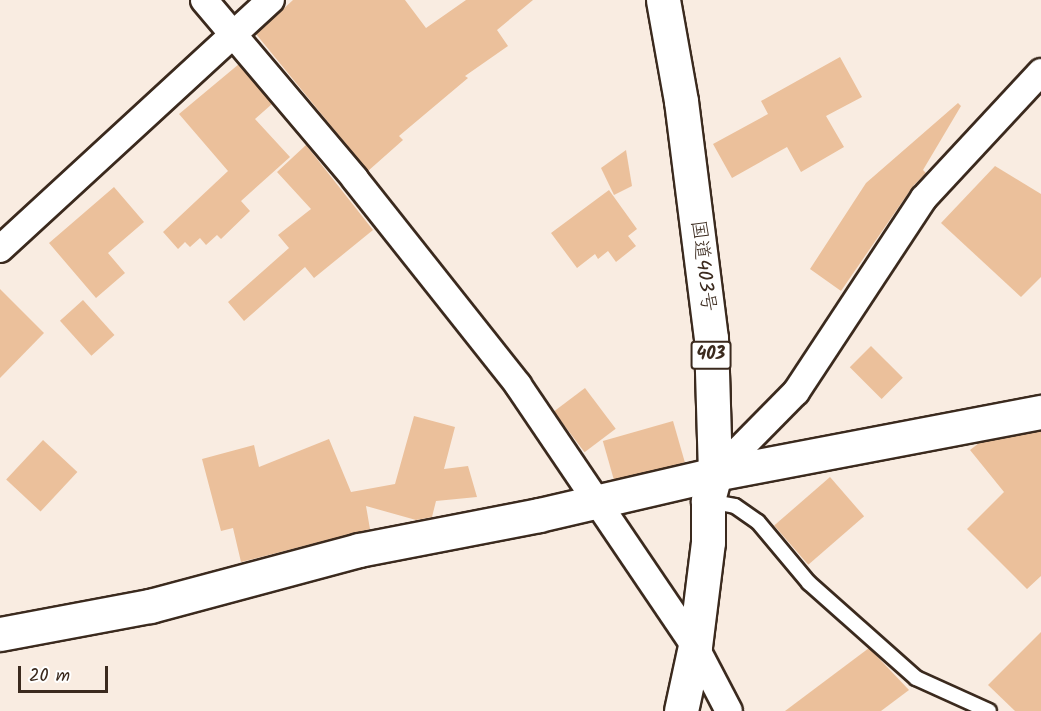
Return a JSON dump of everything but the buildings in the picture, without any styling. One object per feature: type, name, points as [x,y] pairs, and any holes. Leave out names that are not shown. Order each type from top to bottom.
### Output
[{"type":"main road","name":"国道403号","points":[[663,0],[681,101],[711,338],[711,488],[708,542],[695,646],[681,711]]},
{"type":"main road","points":[[0,634],[150,606],[360,550],[597,502],[711,488],[1041,412]]},
{"type":"street","points":[[204,0],[355,179],[510,376],[695,646],[729,711]]},
{"type":"street","points":[[0,249],[271,0]]},
{"type":"street","points":[[711,488],[796,392],[924,198],[1041,72]]},
{"type":"lane","points":[[711,488],[758,522],[809,583],[915,678],[989,711]]}]
